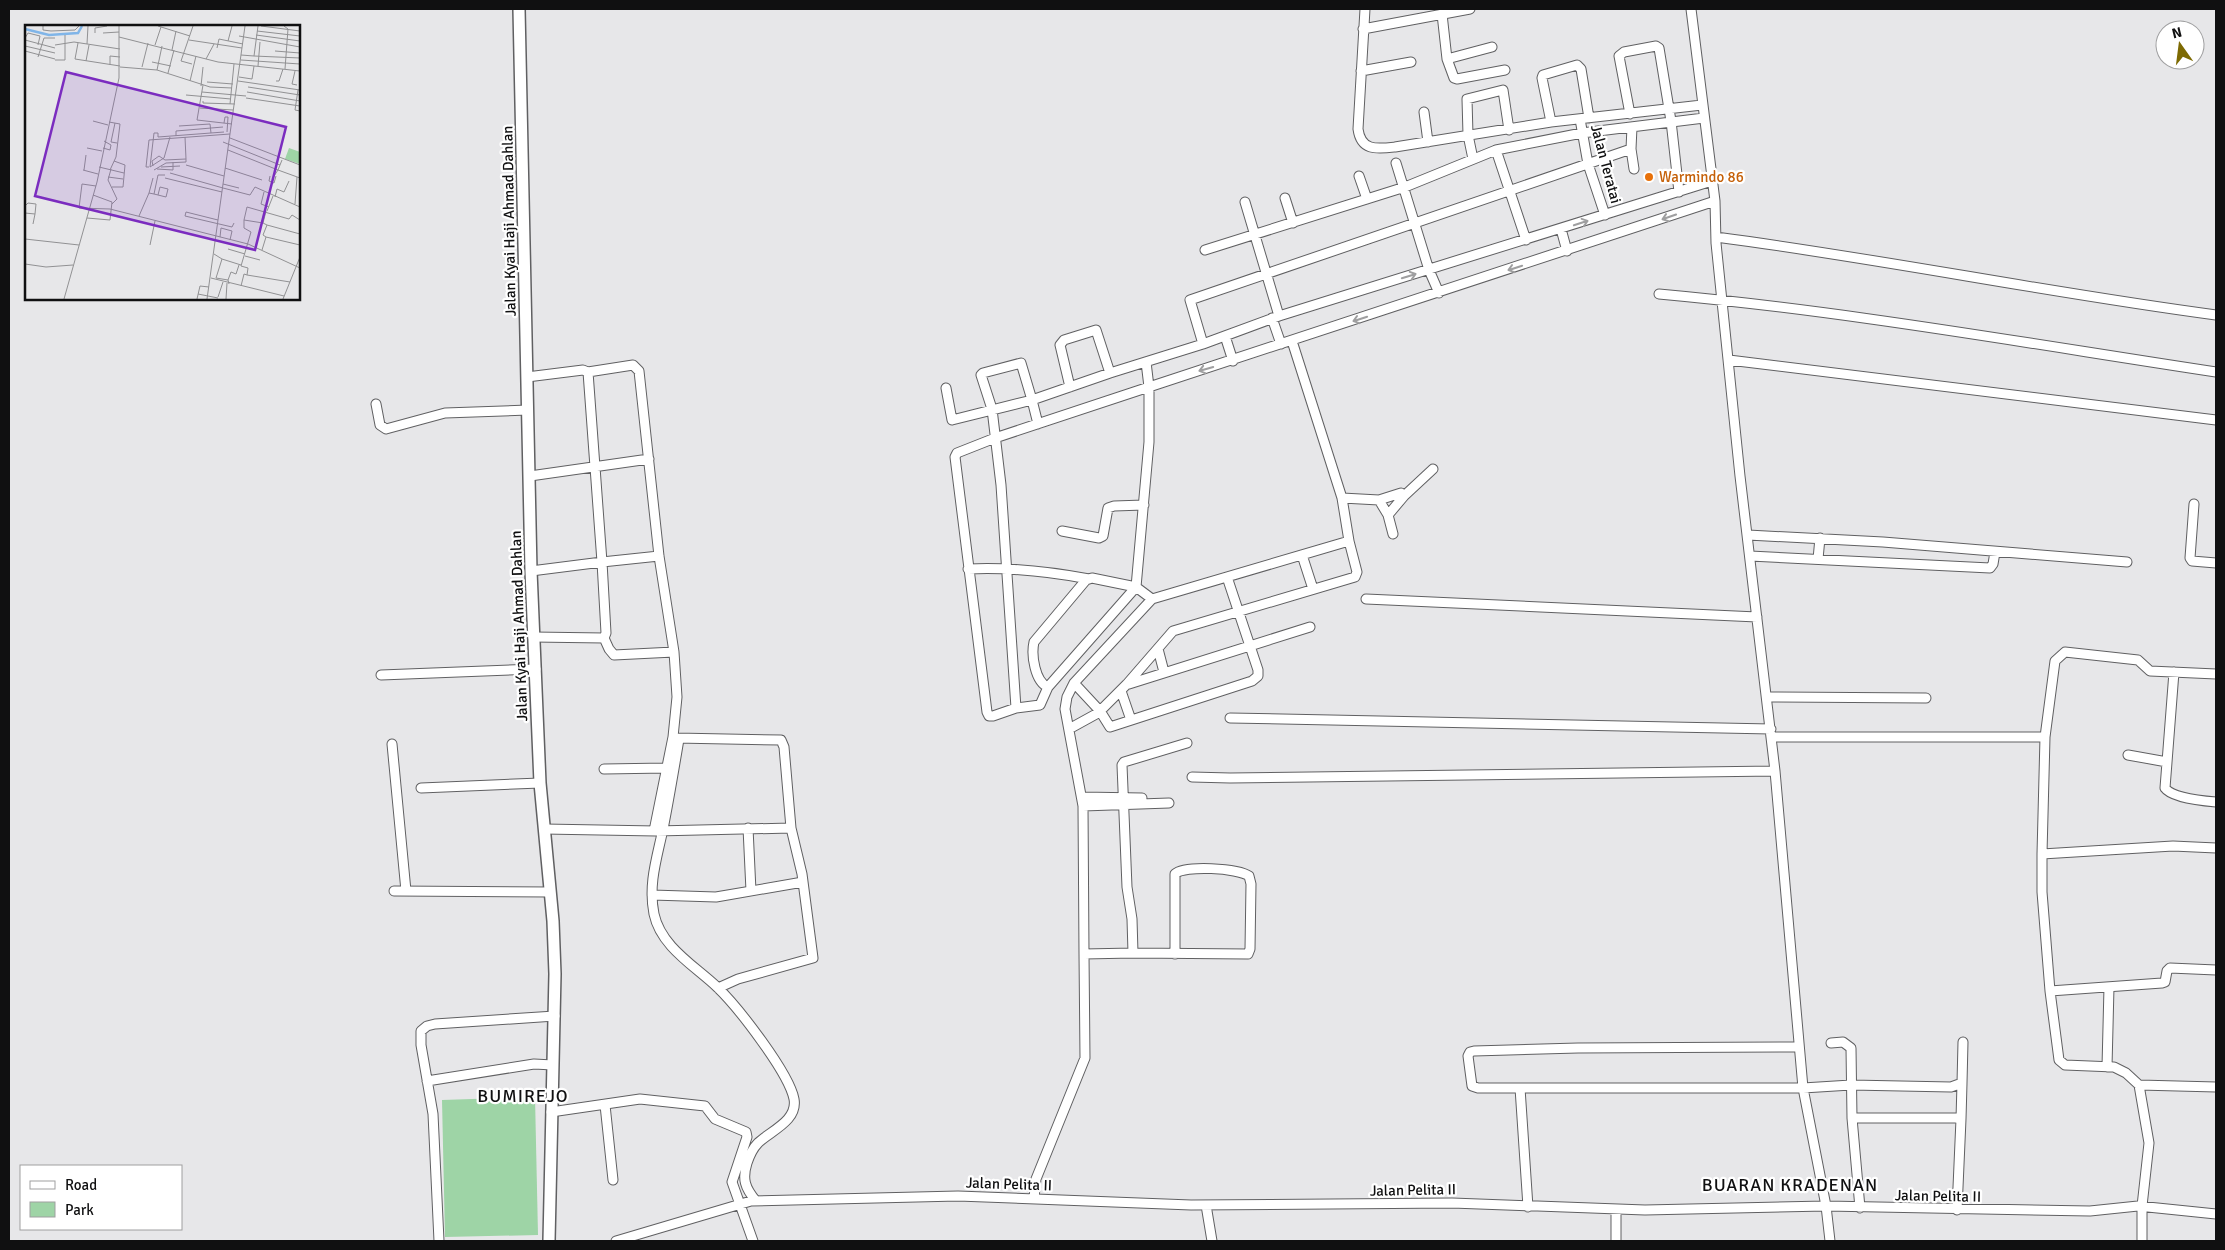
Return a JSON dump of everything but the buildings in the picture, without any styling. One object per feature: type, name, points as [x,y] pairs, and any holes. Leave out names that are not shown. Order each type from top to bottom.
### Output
[{"type":"street","name":"Jalan Kyai Haji Ahmad Dahlan","points":[[519,9],[528,410],[535,475],[538,637],[536,670],[540,783],[551,829],[550,892],[555,966],[549,1241]]},
{"type":"street","points":[[1365,9],[1358,129],[1359,139],[1364,144],[1381,148],[1468,138],[1551,122],[1632,127],[1704,118]]},
{"type":"street","points":[[1363,29],[1470,9]]},
{"type":"street","points":[[1691,9],[1715,201],[1716,237],[1750,556],[1776,771],[1798,1047],[1803,1088],[1826,1206],[1830,1241]]},
{"type":"street","points":[[1442,14],[1447,59],[1452,76],[1457,79],[1505,70]]},
{"type":"street","points":[[1630,114],[1619,56],[1624,52],[1656,46],[1658,48],[1669,109],[1679,192]]},
{"type":"street","points":[[1447,59],[1492,47]]},
{"type":"street","points":[[1361,71],[1412,62]]},
{"type":"street","name":"Jalan Teratai","points":[[1551,122],[1542,78],[1546,73],[1577,65],[1581,69],[1583,124],[1588,164],[1605,215]]},
{"type":"street","points":[[1472,159],[1468,138],[1467,99],[1500,90],[1505,92],[1509,130]]},
{"type":"street","points":[[1205,250],[1367,200],[1405,187],[1496,150],[1583,124],[1630,114],[1702,105]]},
{"type":"street","points":[[1424,112],[1428,142]]},
{"type":"street","points":[[1632,127],[1631,149],[1634,169]]},
{"type":"street","points":[[1203,344],[1190,300],[1631,149]]},
{"type":"street","points":[[1496,150],[1526,240]]},
{"type":"street","points":[[1396,163],[1405,187],[1428,270],[1439,293]]},
{"type":"street","points":[[1359,176],[1367,200]]},
{"type":"street","points":[[946,388],[952,420],[1032,400],[1203,344],[1275,317],[1712,181]]},
{"type":"street","points":[[1285,198],[1294,223]]},
{"type":"street","points":[[1144,592],[1048,687],[1040,705],[1016,708],[993,716],[987,714],[955,457],[957,453],[995,438],[1715,201]]},
{"type":"street","points":[[1245,202],[1266,274],[1282,344]]},
{"type":"street","points":[[1561,229],[1567,251]]},
{"type":"street","points":[[1716,237],[1827,252],[2132,304],[2216,315]]},
{"type":"street","points":[[1659,294],[1723,300],[2216,372]]},
{"type":"street","points":[[1070,387],[1060,345],[1064,340],[1096,330],[1110,373]]},
{"type":"street","points":[[1225,336],[1232,361]]},
{"type":"street","points":[[1069,729],[1100,711],[1124,688],[1174,631],[1355,577],[1357,572],[1348,541],[1342,498],[1292,341]]},
{"type":"street","points":[[1730,360],[2216,420]]},
{"type":"street","points":[[1016,708],[1001,485],[992,409],[981,376],[1018,362],[1023,364],[1038,424]]},
{"type":"street","points":[[1029,1198],[1085,1058],[1082,802],[1065,709],[1067,697],[1074,683],[1144,592],[1144,505],[1149,442],[1149,387],[1146,362]]},
{"type":"street","points":[[528,376],[583,370],[588,372],[634,365],[637,367],[659,556],[674,652],[677,697],[676,738],[658,831]]},
{"type":"street","points":[[588,372],[602,562],[606,633],[604,638],[614,655],[674,652]]},
{"type":"street","points":[[376,404],[380,425],[386,429],[445,413],[528,410]]},
{"type":"street","points":[[535,475],[649,459]]},
{"type":"street","points":[[1388,515],[1404,496],[1433,469]]},
{"type":"street","points":[[1342,498],[1379,500],[1400,493],[1404,496]]},
{"type":"street","points":[[1379,500],[1388,515],[1393,534]]},
{"type":"street","points":[[2194,504],[2191,559],[2216,563]]},
{"type":"street","points":[[1062,531],[1101,537],[1108,508],[1112,506],[1144,505]]},
{"type":"street","points":[[1748,535],[1820,538],[2126,562]]},
{"type":"street","points":[[1818,559],[1820,538]]},
{"type":"street","points":[[968,569],[1006,567],[1037,570],[1090,579],[1144,592],[1227,577],[1348,541]]},
{"type":"street","points":[[1750,556],[1990,568],[1994,564],[1995,552]]},
{"type":"street","points":[[1302,555],[1313,589]]},
{"type":"street","points":[[536,570],[659,556]]},
{"type":"street","points":[[1074,683],[1100,711],[1110,727],[1252,681],[1258,676],[1258,670],[1227,577]]},
{"type":"street","points":[[1048,687],[1042,684],[1037,673],[1034,642],[1090,579]]},
{"type":"street","points":[[1366,598],[1757,618]]},
{"type":"street","points":[[1124,688],[1164,672],[1310,627]]},
{"type":"street","points":[[538,637],[604,638]]},
{"type":"street","points":[[1158,649],[1164,672]]},
{"type":"street","points":[[2142,1241],[2142,1206],[2149,1143],[2139,1085],[2126,1073],[2114,1068],[2065,1065],[2059,1060],[2050,991],[2042,892],[2043,737],[2055,661],[2065,652],[2138,660],[2150,671],[2216,674]]},
{"type":"street","points":[[381,675],[536,670]]},
{"type":"street","points":[[2174,672],[2165,788],[2176,796],[2216,802]]},
{"type":"street","points":[[1124,688],[1131,720]]},
{"type":"street","points":[[1767,698],[1926,698]]},
{"type":"street","points":[[1230,718],[1771,733],[2043,737]]},
{"type":"street","points":[[676,738],[666,768],[651,881],[654,914],[661,933],[670,945],[718,988],[783,1071],[791,1088],[794,1101],[792,1113],[780,1126],[756,1145],[744,1173],[753,1241]]},
{"type":"street","points":[[676,738],[781,740],[784,747],[791,828],[803,882],[813,958],[738,980],[718,988]]},
{"type":"street","points":[[1133,953],[1132,919],[1127,887],[1122,763],[1187,743]]},
{"type":"street","points":[[392,744],[406,891]]},
{"type":"street","points":[[2128,755],[2167,762]]},
{"type":"street","points":[[604,769],[666,768]]},
{"type":"street","points":[[1192,776],[1240,778],[1776,771]]},
{"type":"street","points":[[420,788],[540,783]]},
{"type":"street","points":[[1082,802],[1172,801]]},
{"type":"street","points":[[748,828],[751,891]]},
{"type":"street","points":[[551,829],[658,831],[791,828]]},
{"type":"street","points":[[2042,854],[2173,846],[2216,848]]},
{"type":"street","points":[[1084,954],[1175,954],[1249,952],[1251,884],[1249,876],[1237,870],[1183,870],[1175,874],[1175,954]]},
{"type":"street","points":[[652,896],[716,897],[803,882]]},
{"type":"street","points":[[394,891],[550,892]]},
{"type":"street","points":[[2050,991],[2162,983],[2165,982],[2167,971],[2170,968],[2216,970]]},
{"type":"street","points":[[2107,1067],[2109,986]]},
{"type":"street","points":[[439,1241],[433,1114],[420,1034],[427,1026],[554,1016]]},
{"type":"street","points":[[1831,1043],[1843,1042],[1851,1048],[1852,1118],[1860,1208]]},
{"type":"street","points":[[1957,1210],[1962,1042]]},
{"type":"street","points":[[1798,1047],[1578,1048],[1474,1051],[1469,1053],[1472,1086],[1474,1087],[1803,1088],[1851,1085],[1951,1087],[1962,1083]]},
{"type":"street","points":[[427,1081],[534,1064],[553,1065]]},
{"type":"street","points":[[2139,1085],[2216,1087]]},
{"type":"street","points":[[1520,1088],[1528,1207]]},
{"type":"street","points":[[551,1112],[640,1099],[705,1106],[715,1119],[746,1132],[747,1138],[732,1182],[747,1202]]},
{"type":"street","points":[[605,1105],[613,1180]]},
{"type":"street","points":[[1852,1118],[1961,1119]]},
{"type":"street","points":[[747,1138],[756,1145]]},
{"type":"street","name":"Jalan Pelita II","points":[[616,1241],[747,1202],[958,1196],[1206,1205],[1452,1204],[1616,1209],[1826,1206],[2090,1212],[2142,1206],[2216,1214]]},
{"type":"street","points":[[1206,1205],[1212,1241]]},
{"type":"street","points":[[1616,1209],[1616,1241]]},
{"type":"green space","points":[[535,1097],[538,1235],[445,1237],[442,1100]]},
{"type":"place","name":"Warmindo 86","points":[[1649,177]]},
{"type":"district","name":"BUMIREJO","points":[[523,1096]]},
{"type":"district","name":"BUARAN KRADENAN","points":[[1790,1185]]}]
